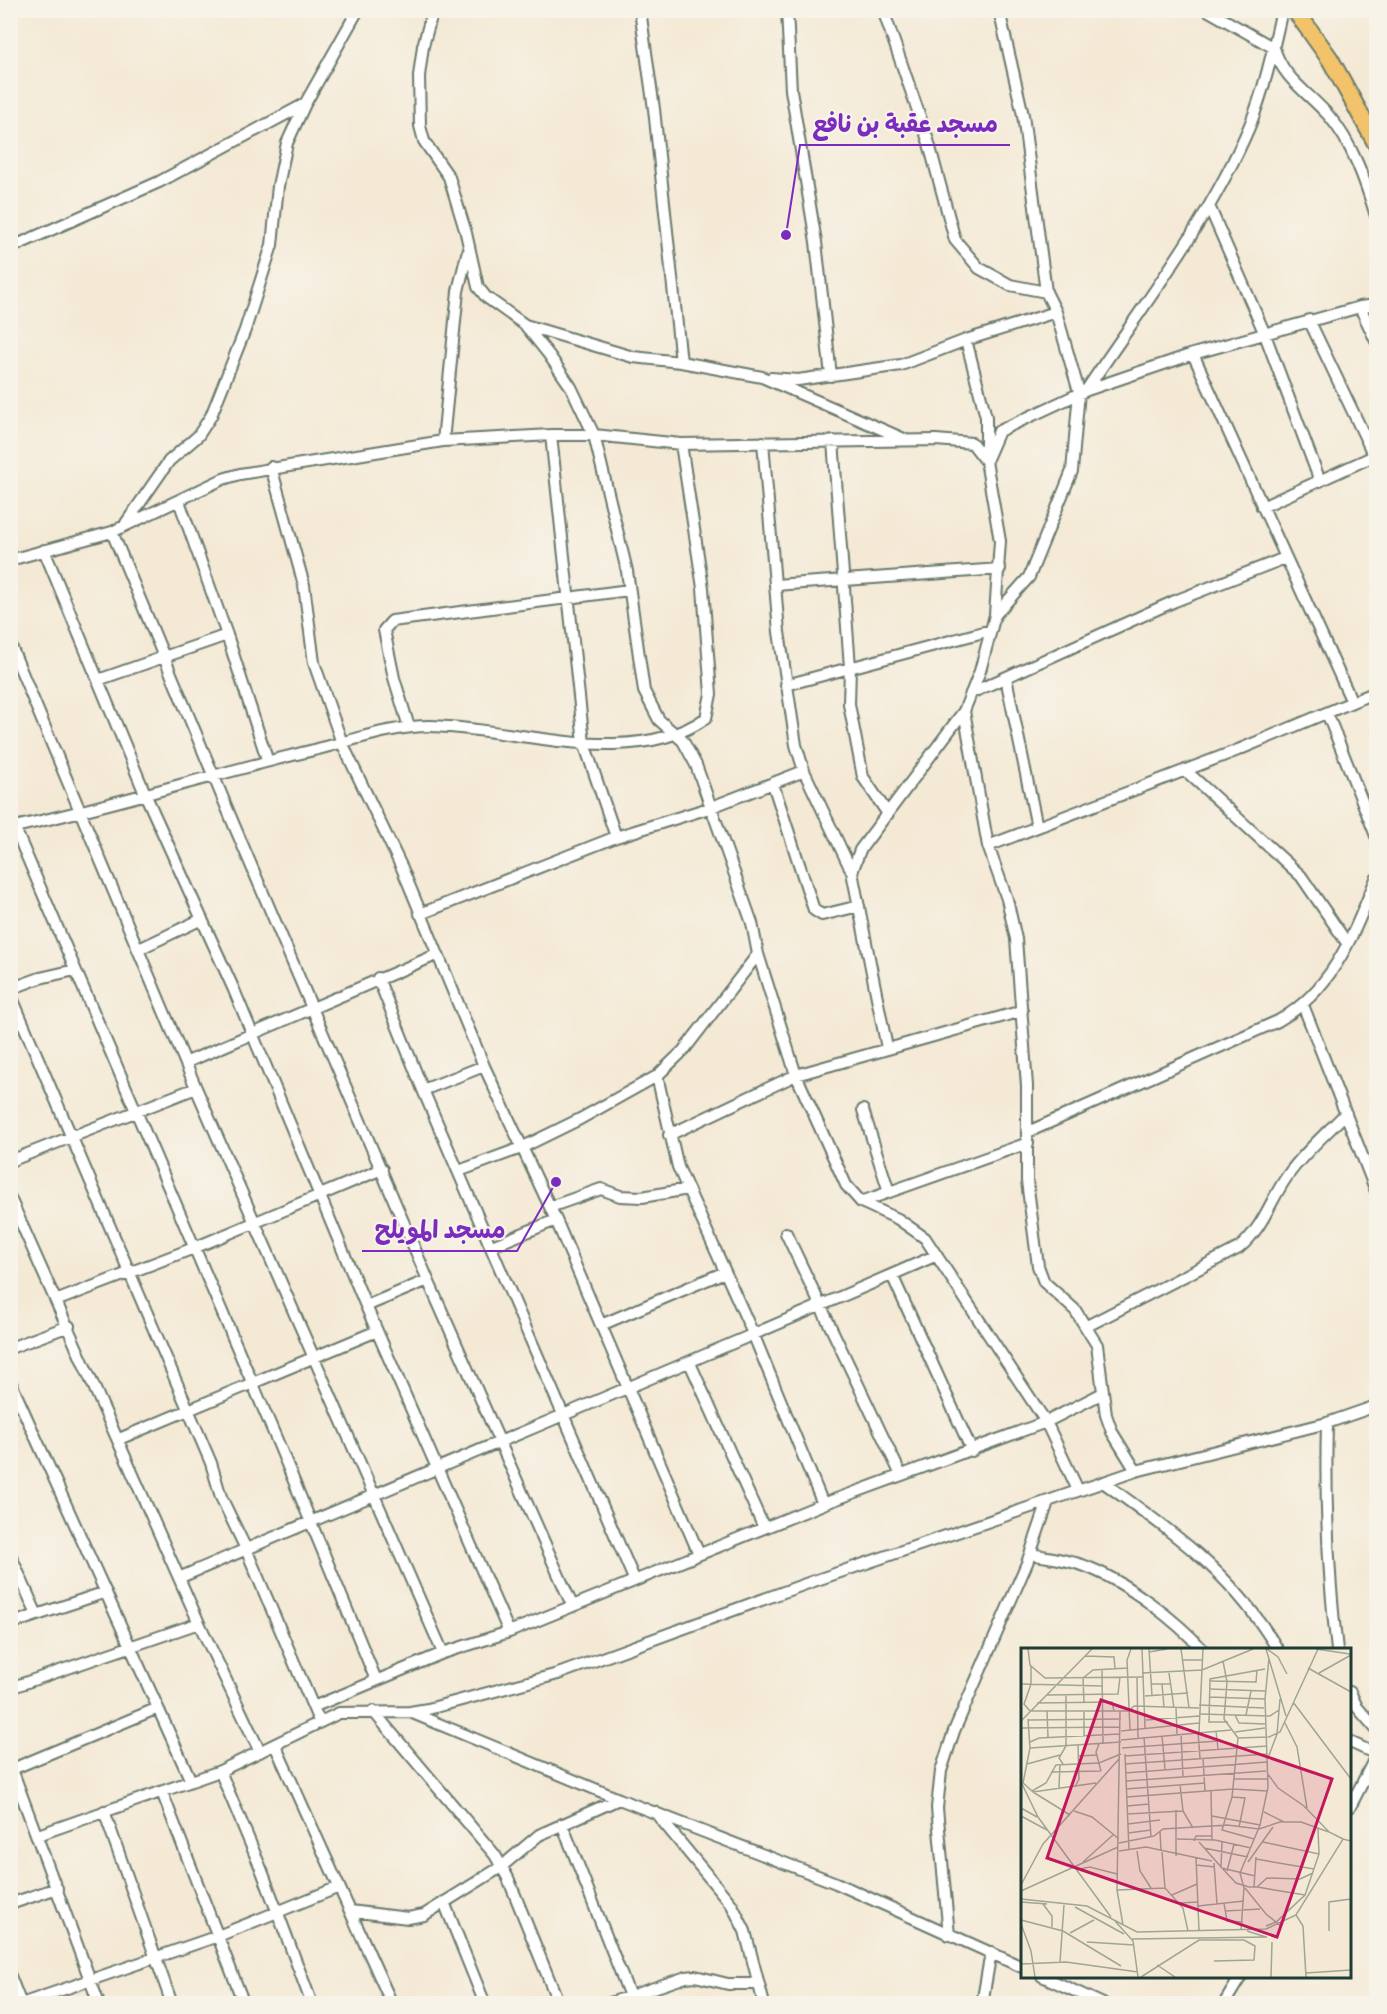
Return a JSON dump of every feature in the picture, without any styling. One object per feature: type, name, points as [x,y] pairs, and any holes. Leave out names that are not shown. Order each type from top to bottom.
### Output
[{"type":"main road","points":[[1294,10],[1330,59],[1377,143]]},
{"type":"street","points":[[124,526],[169,461],[198,436],[219,396],[272,245],[281,164],[287,143],[358,10]]},
{"type":"street","points":[[433,10],[423,46],[419,76],[420,126],[424,141],[449,177],[478,287],[486,297],[525,325],[571,387],[594,435],[604,467],[629,590],[644,691],[659,720],[689,749],[752,923],[758,954],[795,1075],[846,1185],[861,1202],[912,1227],[925,1239],[1046,1422],[1078,1490]]},
{"type":"street","points":[[640,10],[654,109],[681,362]]},
{"type":"street","points":[[787,10],[791,90],[816,242],[831,376]]},
{"type":"street","points":[[883,10],[928,140],[955,240],[979,268],[1010,285],[1046,292]]},
{"type":"street","points":[[999,10],[1023,115],[1046,292],[1056,312],[1083,391]]},
{"type":"street","points":[[1207,10],[1274,48],[1278,63],[1289,78],[1330,117],[1344,139],[1358,166],[1377,216]]},
{"type":"street","points":[[995,615],[1029,577],[1072,471],[1083,391],[1209,206],[1251,123],[1274,48],[1282,10]]},
{"type":"street","points":[[10,248],[159,182],[306,104]]},
{"type":"street","points":[[1209,206],[1264,332],[1320,481]]},
{"type":"street","points":[[443,441],[458,291],[469,248]]},
{"type":"street","points":[[986,460],[999,430],[1083,391],[1264,332],[1360,307],[1377,305]]},
{"type":"street","points":[[1360,307],[1377,341]]},
{"type":"street","points":[[525,325],[633,357],[681,362],[762,377],[798,380],[901,365],[966,340],[1056,312]]},
{"type":"street","points":[[1262,507],[1376,456],[1309,320]]},
{"type":"street","points":[[852,872],[860,850],[964,711],[995,615],[1000,569],[1000,541],[986,460],[986,417],[966,340]]},
{"type":"street","points":[[1193,354],[1352,702]]},
{"type":"street","points":[[762,377],[907,440]]},
{"type":"street","points":[[13,558],[112,532],[223,479],[271,467],[443,441],[551,435],[594,435],[681,444],[907,440],[972,443],[986,460]]},
{"type":"street","points":[[551,435],[584,743],[616,837]]},
{"type":"street","points":[[834,441],[850,667],[849,705],[863,777],[888,814]]},
{"type":"street","points":[[763,442],[775,585],[786,685],[796,745],[804,771],[852,872],[887,1048]]},
{"type":"street","points":[[376,1680],[310,1520],[12,824],[82,812],[146,796],[267,759],[409,728],[446,727],[584,743],[648,740],[674,733],[706,718],[711,694],[703,588],[681,444]]},
{"type":"street","points":[[271,467],[304,585],[314,663],[342,743],[402,868],[484,1066],[556,1220],[699,1554]]},
{"type":"street","points":[[178,501],[227,635],[267,759]]},
{"type":"street","points":[[112,532],[428,1280],[572,1605]]},
{"type":"street","points":[[44,550],[146,796],[202,919],[366,1306],[509,1632]]},
{"type":"street","points":[[971,693],[1175,601],[1285,558]]},
{"type":"street","points":[[775,585],[1000,569]]},
{"type":"street","points":[[409,728],[394,678],[384,630],[387,624],[392,621],[629,590]]},
{"type":"street","points":[[786,685],[991,630]]},
{"type":"street","points":[[98,680],[227,635]]},
{"type":"street","points":[[10,644],[196,1088],[443,1653]]},
{"type":"street","points":[[1006,678],[1037,827]]},
{"type":"street","points":[[988,846],[1185,770],[1377,692]]},
{"type":"street","points":[[964,711],[988,846],[1007,899],[1016,939],[1028,1137],[1027,1181],[1038,1266],[1044,1282],[1075,1310],[1087,1326],[1097,1346],[1103,1393],[1112,1432],[1136,1471]]},
{"type":"street","points":[[1326,713],[1377,836]]},
{"type":"street","points":[[1185,770],[1301,876],[1347,943]]},
{"type":"street","points":[[420,914],[616,837],[709,808],[804,771]]},
{"type":"street","points":[[773,784],[814,910],[822,915],[859,906]]},
{"type":"street","points":[[861,1202],[1028,1137],[1278,1021],[1303,1005],[1330,974],[1377,879]]},
{"type":"street","points":[[139,949],[202,919]]},
{"type":"street","points":[[187,1062],[436,954]]},
{"type":"street","points":[[459,1171],[521,1149],[657,1076],[684,1050],[758,954]]},
{"type":"street","points":[[75,970],[40,978],[10,991],[187,1411],[213,1467],[221,1497],[246,1549],[319,1721]]},
{"type":"street","points":[[378,978],[423,1090],[634,1579]]},
{"type":"street","points":[[1303,1005],[1377,1191]]},
{"type":"street","points":[[669,1135],[795,1075],[1022,1011]]},
{"type":"street","points":[[423,1090],[484,1066]]},
{"type":"street","points":[[657,1076],[669,1135],[688,1189],[824,1504]]},
{"type":"street","points":[[10,1161],[196,1088]]},
{"type":"street","points":[[862,1110],[889,1192]]},
{"type":"street","points":[[1087,1326],[1239,1248],[1250,1239],[1261,1227],[1288,1174],[1346,1113]]},
{"type":"street","points":[[58,1300],[194,1248],[319,1193],[382,1169]]},
{"type":"street","points":[[550,1207],[601,1189],[636,1197],[688,1189]]},
{"type":"street","points":[[10,1198],[58,1300],[181,1577],[199,1623],[260,1752]]},
{"type":"street","points":[[492,1246],[556,1220]]},
{"type":"street","points":[[786,1233],[901,1475]]},
{"type":"street","points":[[181,1577],[310,1520],[690,1363],[937,1255]]},
{"type":"street","points":[[601,1325],[725,1272]]},
{"type":"street","points":[[892,1275],[972,1451]]},
{"type":"street","points":[[366,1306],[428,1280]]},
{"type":"street","points":[[10,1348],[69,1326]]},
{"type":"street","points":[[119,1439],[377,1330]]},
{"type":"street","points":[[690,1363],[764,1528]]},
{"type":"street","points":[[10,1381],[191,1781]]},
{"type":"street","points":[[313,1707],[443,1653],[509,1632],[634,1579],[824,1504],[1046,1422],[1103,1393]]},
{"type":"street","points":[[38,1835],[220,1771],[339,1713],[410,1712],[500,1691],[558,1674],[811,1582],[1136,1471],[1328,1423],[1377,1406]]},
{"type":"street","points":[[1328,1423],[1329,1551],[1337,1648]]},
{"type":"street","points":[[1103,1482],[1204,1558],[1255,1613],[1277,1648]]},
{"type":"street","points":[[949,1935],[937,1808],[941,1771],[954,1731],[1031,1554],[1048,1502]]},
{"type":"street","points":[[10,1554],[38,1615]]},
{"type":"street","points":[[1031,1554],[1070,1561],[1101,1573],[1162,1614],[1201,1648]]},
{"type":"street","points":[[10,1624],[106,1592]]},
{"type":"street","points":[[10,1688],[199,1623]]},
{"type":"street","points":[[1351,1694],[1356,1707],[1377,1729]]},
{"type":"street","points":[[99,2004],[38,1835],[11,1768],[158,1708]]},
{"type":"street","points":[[373,1711],[480,1835],[501,1867],[560,2004]]},
{"type":"street","points":[[410,1712],[856,1892],[1021,1966]]},
{"type":"street","points":[[1351,1742],[1377,1755],[1351,1805]]},
{"type":"street","points":[[275,1745],[392,2004]]},
{"type":"street","points":[[220,1771],[312,2004]]},
{"type":"street","points":[[162,1792],[244,2004]]},
{"type":"street","points":[[350,1911],[416,1917],[501,1867],[532,1840],[619,1798]]},
{"type":"street","points":[[653,1810],[732,1905],[745,1931],[764,2004]]},
{"type":"street","points":[[104,1811],[172,2004]]},
{"type":"street","points":[[562,1824],[631,1999]]},
{"type":"street","points":[[10,1976],[21,2004],[218,1936],[339,1887]]},
{"type":"street","points":[[10,1904],[57,1888]]},
{"type":"street","points":[[444,1902],[485,2004]]},
{"type":"street","points":[[982,2004],[991,1952]]},
{"type":"street","points":[[607,2004],[631,1999],[686,1977],[695,1976],[729,1984],[758,1984]]},
{"type":"street","points":[[1044,1978],[1103,2004]]},
{"type":"street","points":[[1224,2004],[1240,1978]]},
{"type":"place","name":"مسجد عقبة بن نافع","points":[[786,235]]},
{"type":"place","name":"مسجد المويلح","points":[[556,1182]]}]
